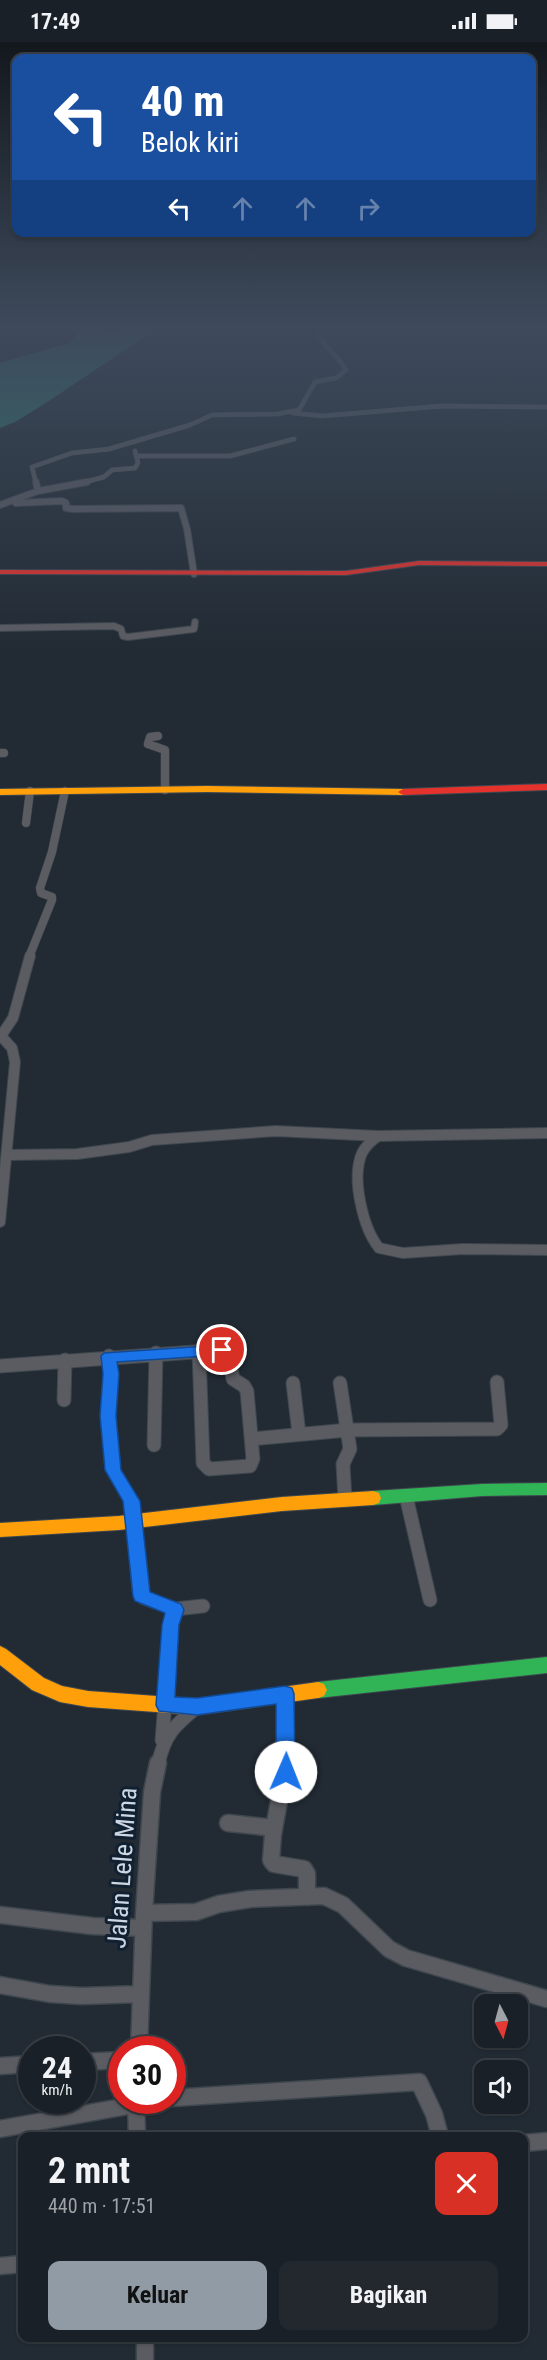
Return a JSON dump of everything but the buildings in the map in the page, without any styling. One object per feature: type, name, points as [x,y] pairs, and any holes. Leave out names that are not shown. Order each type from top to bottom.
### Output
[{"type":"street","points":[[38,490],[31,469],[34,466],[72,453],[100,451],[159,433]]},
{"type":"street","points":[[136,456],[165,454],[190,458],[230,456],[294,439]]},
{"type":"street","points":[[8,504],[38,490],[68,487],[104,477],[110,471],[135,468],[138,463],[135,449],[132,446],[134,440]]},
{"type":"street","points":[[0,505],[56,501],[65,502],[66,508],[69,509],[181,508],[187,529],[194,574]]},
{"type":"street","points":[[0,572],[357,573],[426,563],[547,564]]},
{"type":"street","points":[[0,628],[114,626],[121,629],[123,636],[128,637],[176,633],[194,629],[195,622]]},
{"type":"street","points":[[158,736],[150,737],[148,742],[150,746],[165,750],[165,790]]},
{"type":"street","points":[[0,792],[165,790],[430,792],[547,787]]},
{"type":"street","points":[[26,823],[30,791]]},
{"type":"street","points":[[0,1222],[15,1062],[12,1048],[1,1035],[8,1028],[27,972],[33,945],[44,924],[52,900],[52,897],[42,893],[40,888],[52,852],[65,791]]},
{"type":"street","points":[[5,1152],[77,1154],[129,1147],[152,1140],[276,1131],[378,1136],[547,1133]]},
{"type":"street","points":[[378,1136],[367,1145],[361,1156],[358,1192],[372,1239],[379,1248],[403,1252],[472,1248],[547,1250]]},
{"type":"street","points":[[0,1366],[156,1353],[222,1350],[228,1352],[233,1379],[246,1388],[252,1439],[253,1462],[250,1466],[214,1469],[204,1466],[199,1352]]},
{"type":"street","points":[[154,1445],[156,1353]]},
{"type":"street","points":[[109,1356],[111,1374],[108,1416],[113,1470],[128,1492],[135,1520],[141,1596],[175,1610],[203,1606]]},
{"type":"street","points":[[64,1400],[65,1360]]},
{"type":"street","points":[[252,1439],[348,1430],[497,1429],[501,1425],[497,1382]]},
{"type":"street","points":[[293,1383],[299,1434]]},
{"type":"street","points":[[340,1383],[350,1452],[343,1464],[345,1500]]},
{"type":"street","points":[[0,1530],[99,1525],[282,1504],[482,1490],[547,1489]]},
{"type":"street","points":[[406,1496],[430,1600]]},
{"type":"street","points":[[162,1746],[171,1625],[175,1610]]},
{"type":"street","points":[[0,1654],[38,1684],[60,1694],[88,1699],[197,1707],[285,1694],[547,1665]]},
{"type":"street","points":[[285,1694],[286,1772],[274,1828],[271,1860],[274,1863],[304,1869],[307,1874],[307,1897]]},
{"type":"street","name":"Jalan Lele Mina","points":[[139,2036],[143,1920],[152,1792],[162,1746],[172,1727],[197,1707]]},
{"type":"street","points":[[228,1823],[274,1828]]},
{"type":"street","points":[[0,1915],[92,1926],[190,1912],[232,1901],[324,1896],[343,1905],[389,1949],[406,1958],[547,1999]]},
{"type":"street","points":[[0,1985],[82,1996],[141,1994]]},
{"type":"street","points":[[0,2066],[18,2065]]},
{"type":"street","points":[[186,2097],[419,2082],[434,2114],[439,2132]]},
{"type":"street","points":[[0,2129],[108,2108]]},
{"type":"street","points":[[136,2114],[137,2132]]},
{"type":"street","points":[[528,2143],[547,2141]]},
{"type":"street","points":[[0,2266],[18,2264]]},
{"type":"street","points":[[145,2342],[145,2360]]},
{"type":"traffic: fast","points":[[373,1498],[482,1490],[547,1489]]},
{"type":"traffic: fast","points":[[318,1690],[547,1665]]},
{"type":"traffic: slow","points":[[0,792],[207,789],[403,792]]},
{"type":"traffic: slow","points":[[0,1530],[119,1523],[282,1504],[373,1498]]},
{"type":"traffic: slow","points":[[0,1654],[38,1684],[60,1694],[88,1699],[197,1707],[318,1690]]},
{"type":"traffic: jam","points":[[0,572],[346,573],[419,563],[547,564]]},
{"type":"traffic: jam","points":[[403,792],[547,787]]},
{"type":"route","points":[[222,1350],[109,1356],[111,1374],[108,1416],[113,1470],[128,1492],[131,1501],[135,1520],[141,1596],[175,1610],[171,1625],[165,1705],[197,1707],[285,1694],[286,1772]]}]
